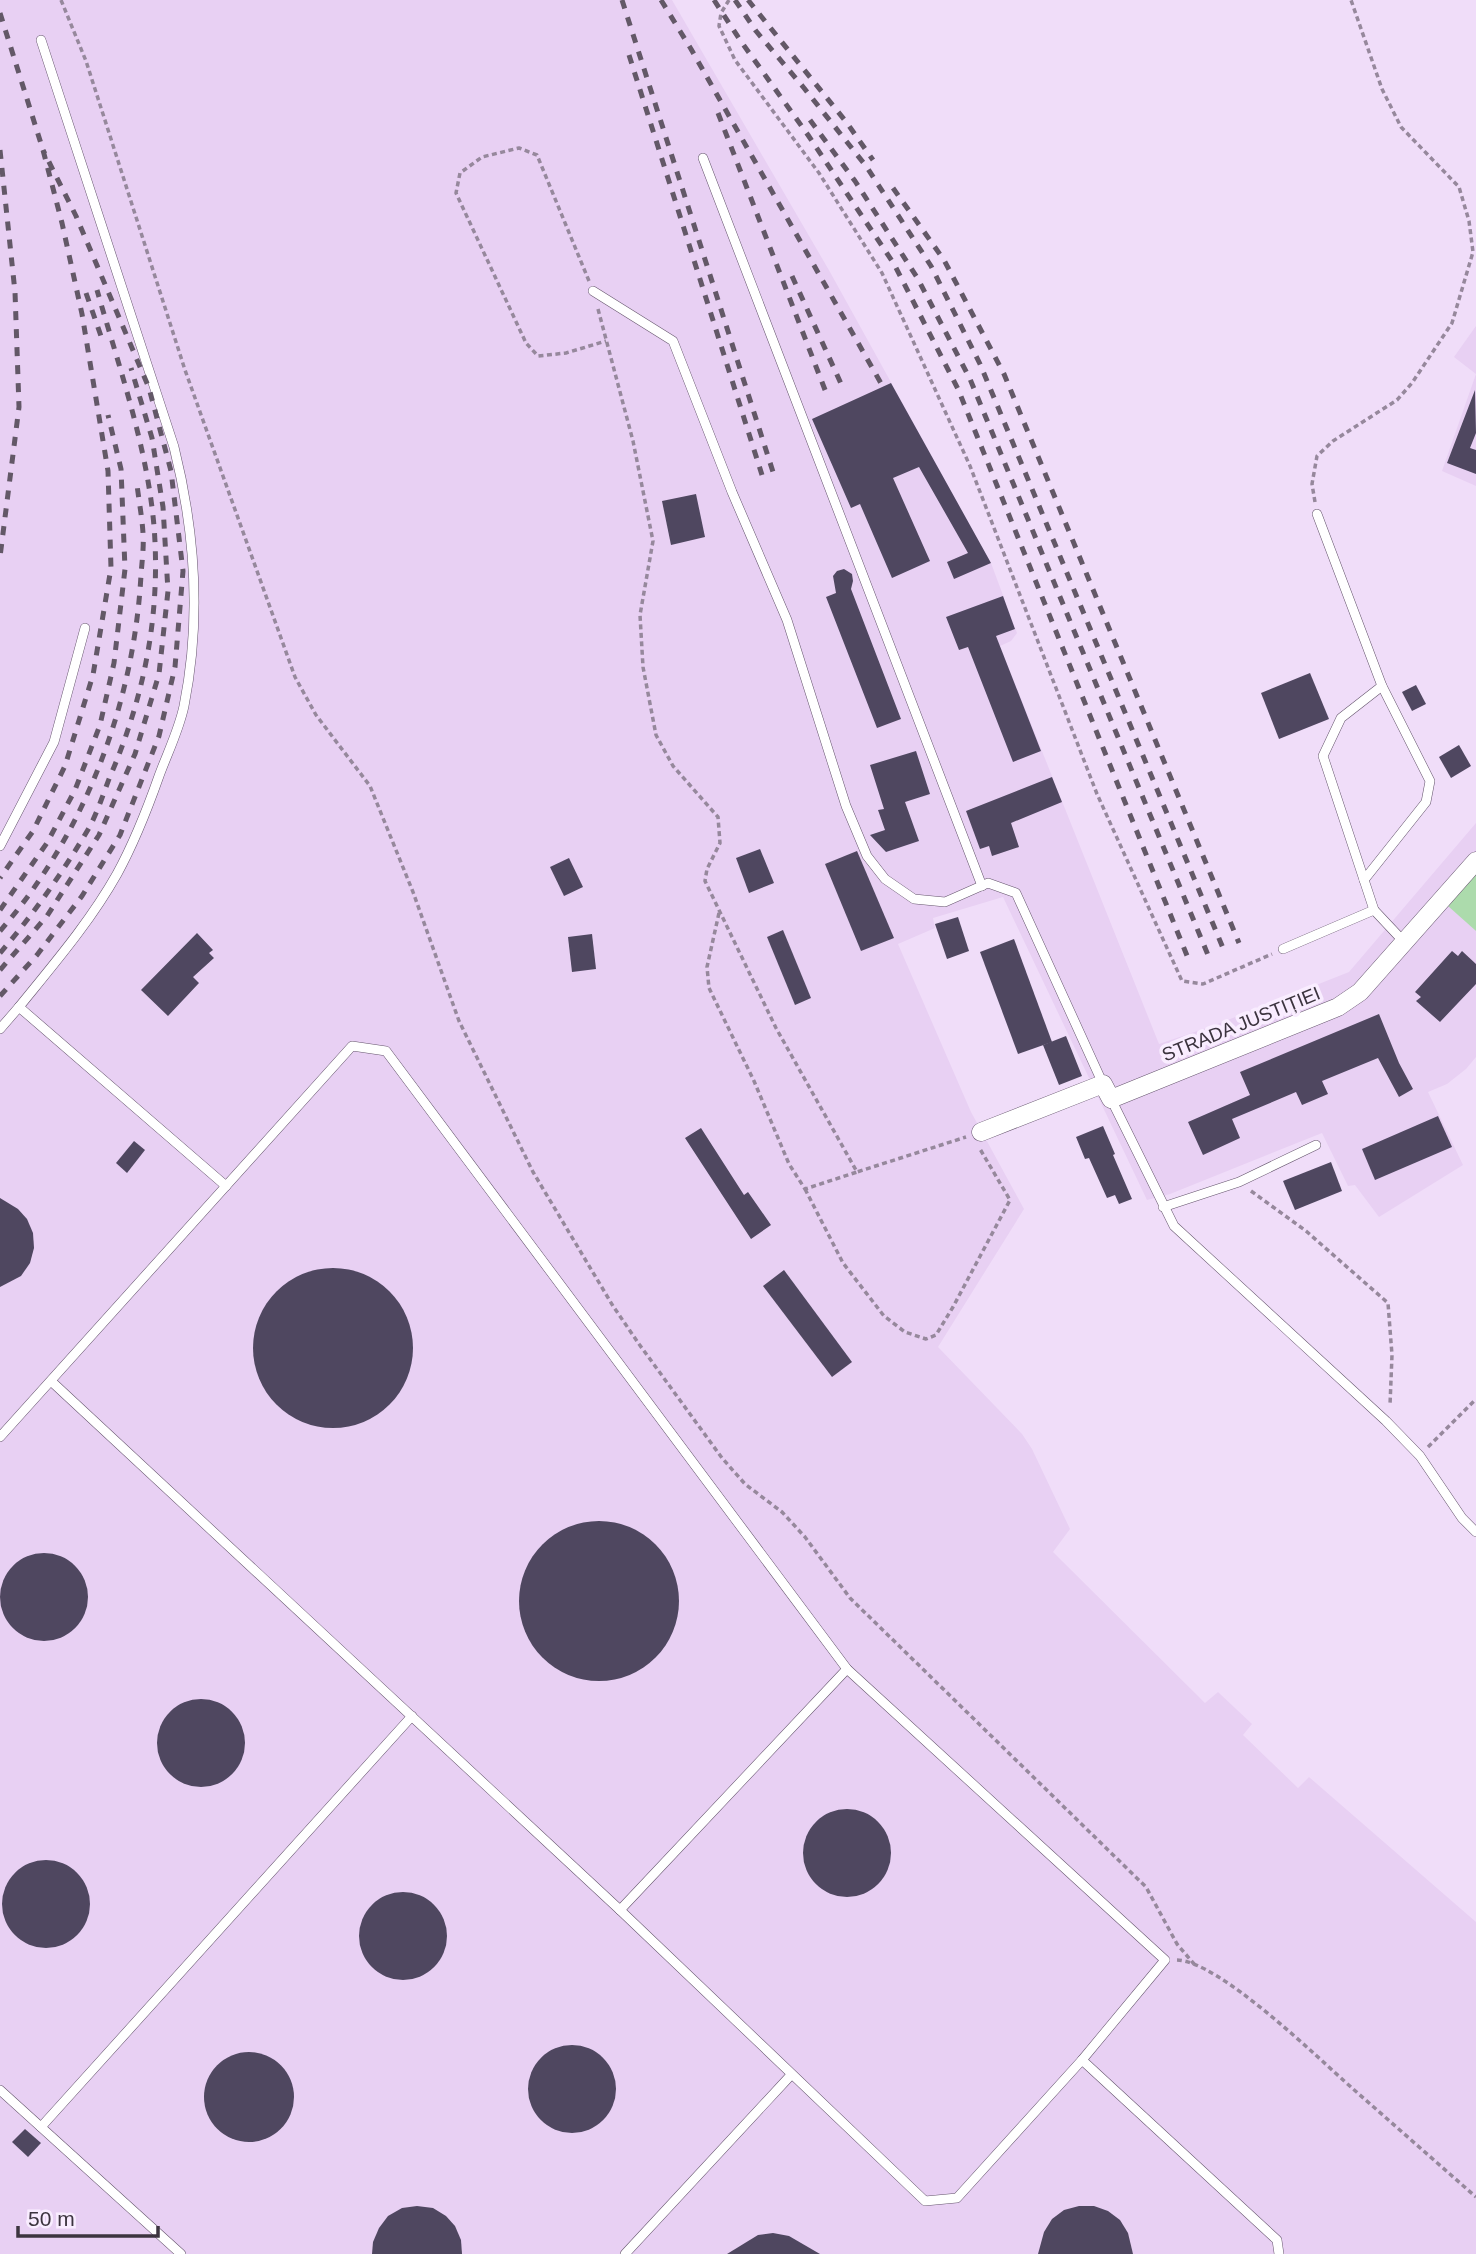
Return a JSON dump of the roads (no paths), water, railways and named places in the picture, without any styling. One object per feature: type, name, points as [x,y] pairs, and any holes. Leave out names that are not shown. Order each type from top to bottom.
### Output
[{"type":"street","name":"STRADA JUSTIȚIEI","points":[[976,1133],[1107,1092],[1338,1007],[1360,992],[1476,861]]},
{"type":"lane","points":[[0,1029],[74,937],[116,876],[141,826],[183,709],[193,641],[194,572],[185,491],[174,447],[41,40]]},
{"type":"lane","points":[[703,158],[982,886]]},
{"type":"lane","points":[[593,291],[673,341],[732,492],[787,620],[846,806],[867,856],[885,879],[914,899],[945,902],[988,883],[1016,893],[1107,1092],[1174,1226],[1386,1421],[1420,1456],[1462,1518],[1476,1532]]},
{"type":"lane","points":[[1317,514],[1382,686],[1430,781],[1426,802],[1364,880]]},
{"type":"lane","points":[[0,846],[54,742],[85,628]]},
{"type":"lane","points":[[1382,686],[1341,718],[1323,756],[1374,910],[1405,943]]},
{"type":"lane","points":[[1283,949],[1374,910]]},
{"type":"lane","points":[[19,1007],[226,1186]]},
{"type":"lane","points":[[0,1437],[352,1046],[386,1051],[847,1669],[1164,1960],[1082,2060],[957,2198],[925,2201],[620,1910],[51,1381]]},
{"type":"lane","points":[[1163,1207],[1239,1182],[1316,1145]]},
{"type":"lane","points":[[620,1910],[847,1669]]},
{"type":"lane","points":[[41,2127],[412,1716]]},
{"type":"lane","points":[[1082,2060],[1277,2240],[1279,2254]]},
{"type":"lane","points":[[625,2254],[792,2075]]},
{"type":"lane","points":[[0,2090],[181,2254]]},
{"type":"railway","points":[[622,0],[774,475]]},
{"type":"railway","points":[[661,0],[882,385]]},
{"type":"railway","points":[[714,0],[894,264],[958,389],[1190,963]]},
{"type":"railway","points":[[735,0],[756,31],[866,166],[931,266],[980,364],[1223,948]]},
{"type":"railway","points":[[748,0],[847,123],[873,160]]},
{"type":"railway","points":[[0,13],[43,150],[82,314],[108,471],[111,568],[93,675],[65,766],[33,831],[0,878]]},
{"type":"railway","points":[[629,55],[762,475]]},
{"type":"railway","points":[[718,113],[827,395]]},
{"type":"railway","points":[[810,120],[855,181],[918,279],[970,379],[1208,955]]},
{"type":"railway","points":[[0,150],[15,292],[19,407],[0,557]]},
{"type":"railway","points":[[0,996],[37,955],[82,896],[120,835],[159,736],[175,667],[183,571],[171,471],[149,388],[76,216],[43,150]]},
{"type":"railway","points":[[893,188],[944,260],[1004,374],[1239,943]]},
{"type":"railway","points":[[792,276],[843,388]]},
{"type":"railway","points":[[0,953],[47,893],[92,822],[132,718],[152,624],[156,559],[150,496],[131,407],[97,290]]},
{"type":"railway","points":[[86,293],[102,339]]},
{"type":"railway","points":[[0,970],[47,916],[99,835],[135,754],[159,674],[168,591],[163,507],[152,438],[131,368]]},
{"type":"railway","points":[[0,910],[47,843],[75,790],[100,725],[114,663],[125,569],[121,469],[108,415]]},
{"type":"railway","points":[[0,931],[57,852],[100,765],[116,718],[128,671],[141,575],[143,538],[137,485]]}]
